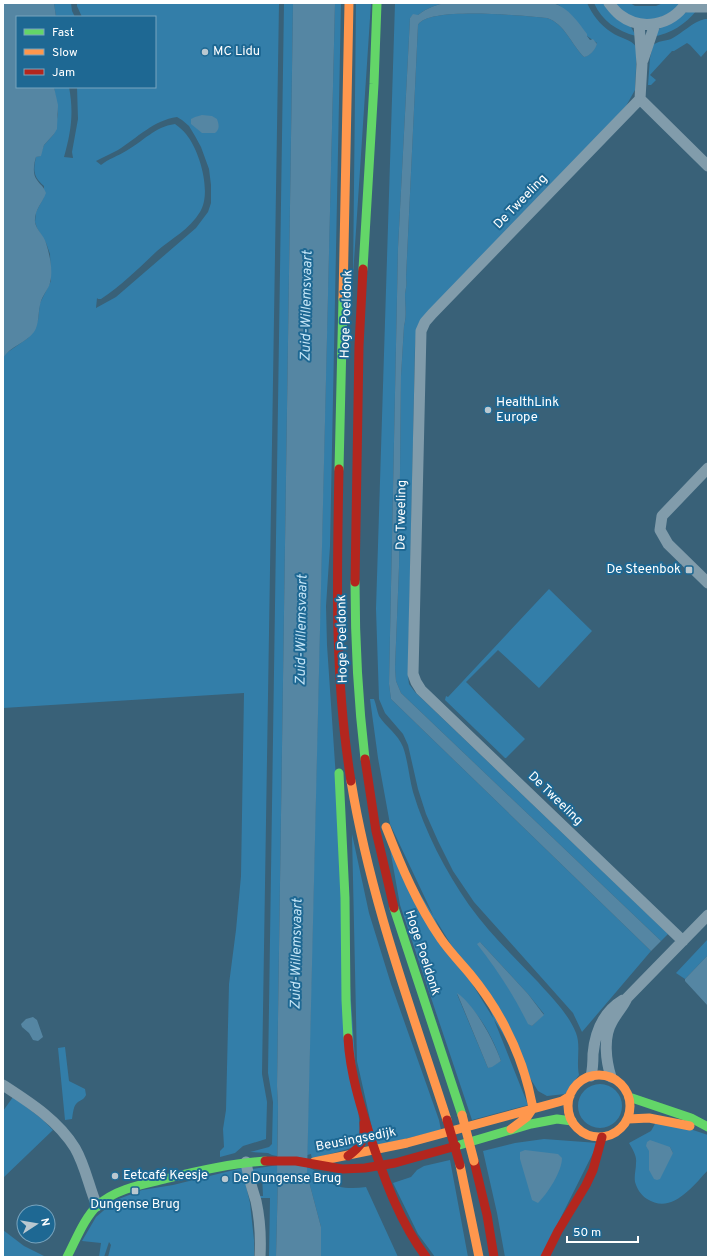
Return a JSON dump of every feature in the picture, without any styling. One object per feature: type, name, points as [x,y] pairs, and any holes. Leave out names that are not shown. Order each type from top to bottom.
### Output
[{"type":"main road","name":"Hoge Poeldonk","points":[[349,3],[338,542],[339,660],[342,708],[350,772],[372,884],[397,968],[447,1120],[460,1165],[478,1257]]},
{"type":"main road","name":"Hoge Poeldonk","points":[[377,3],[372,122],[364,236],[356,449],[354,611],[358,697],[366,772],[376,830],[394,907],[462,1115],[487,1215],[494,1257]]},
{"type":"main road","points":[[337,751],[336,729],[342,708]]},
{"type":"main road","points":[[362,734],[371,759],[383,814],[400,865],[416,900],[441,940],[482,990],[506,1028],[516,1051],[530,1091],[533,1108],[527,1118],[520,1124],[510,1129]]},
{"type":"main road","points":[[338,766],[345,905],[347,1033],[355,1085],[379,1166],[403,1223],[426,1257]]},
{"type":"main road","points":[[597,1075],[611,1077],[624,1087],[629,1097],[630,1111],[628,1119],[617,1132],[610,1136],[593,1137],[584,1134],[572,1121],[569,1113],[568,1104],[574,1087],[582,1080],[590,1076],[597,1075]]},
{"type":"main road","name":"Beusingsedijk","points":[[311,1163],[374,1151],[438,1135],[562,1101],[570,1096]]},
{"type":"main road","points":[[629,1097],[691,1118],[708,1128]]},
{"type":"main road","points":[[628,1119],[649,1118],[708,1128]]},
{"type":"main road","points":[[348,1156],[358,1149],[364,1140],[364,1119]]},
{"type":"main road","name":"Beusingsedijk","points":[[311,1163],[333,1168],[348,1169],[379,1166],[510,1129],[557,1119],[572,1121]]},
{"type":"main road","points":[[545,1257],[558,1231],[586,1185],[593,1170],[602,1137]]},
{"type":"main road","points":[[67,1257],[90,1214],[97,1206],[105,1200],[131,1187],[218,1166],[246,1162],[277,1161],[311,1163]]},
{"type":"street","points":[[609,3],[619,14],[632,22],[639,24],[655,24],[666,21],[674,16],[684,5],[708,7]]},
{"type":"street","points":[[639,24],[642,64],[640,99],[708,166]]},
{"type":"street","points":[[642,64],[655,24]]},
{"type":"street","name":"De Tweeling","points":[[640,99],[432,314],[425,322],[421,331],[413,674],[421,690],[683,941]]},
{"type":"street","points":[[708,468],[662,516],[660,530],[668,544],[708,583]]},
{"type":"street","points":[[590,1076],[593,1069],[597,1030],[604,1017],[616,1004],[627,998],[708,915]]},
{"type":"street","points":[[611,1077],[608,1069],[606,1054],[607,1032],[627,998]]},
{"type":"street","points":[[3,1085],[53,1121],[66,1136],[75,1148],[82,1163],[97,1206]]},
{"type":"street","points":[[246,1162],[248,1178],[256,1202],[260,1225],[260,1257]]},
{"type":"shaded area","points":[[54,3],[71,3],[74,16],[56,16]]},
{"type":"shaded area","points":[[77,3],[279,3],[262,1074],[267,1102],[266,1139],[243,1146],[235,1153],[220,1157],[220,1151],[224,1147],[223,1129],[226,1110],[229,984],[241,876],[244,693],[3,708],[3,358],[5,354],[28,338],[38,320],[40,303],[51,281],[50,254],[35,222],[36,212],[44,197],[44,186],[40,183],[35,173],[34,166],[36,157],[40,156],[44,145],[54,134],[58,114],[54,88],[69,88],[71,96],[71,122],[64,157],[73,158],[72,152],[78,119],[77,88],[156,88],[156,16],[82,16]],"holes":[[[177,117],[189,126],[201,147],[209,169],[211,203],[208,212],[196,228],[116,297],[96,308],[97,298],[101,299],[116,288],[157,251],[191,224],[200,212],[205,194],[203,172],[196,151],[186,134],[175,124],[155,131],[123,153],[101,165],[96,161],[118,150],[146,130],[161,122]]]},
{"type":"shaded area","points":[[284,3],[293,3],[277,1156],[268,1153],[250,1152],[269,1147],[272,1144],[273,1102],[268,1073]]},
{"type":"shaded area","points":[[335,3],[341,3],[330,546],[326,606],[327,645],[360,1134],[355,1147],[312,1159],[311,1154],[307,1155]]},
{"type":"shaded area","points":[[356,3],[371,3],[353,276]]},
{"type":"shaded area","points":[[395,3],[447,3],[432,7],[418,15],[413,15],[410,18],[398,248],[389,684],[391,699],[651,951],[582,1032],[573,1013],[474,902],[453,871],[426,814],[418,789],[408,745],[403,734],[385,713],[379,699],[376,609]]},
{"type":"shaded area","points":[[553,3],[587,3],[603,26],[614,34],[629,40],[635,45],[637,48],[635,90],[626,106],[417,329],[415,346],[408,676],[409,684],[415,692],[668,934],[661,941],[401,693],[396,681],[395,668],[399,567],[401,376],[406,314],[405,294],[418,25],[426,19],[457,14],[499,14],[547,18],[559,25],[584,57],[590,54],[594,50],[597,43],[587,36],[559,5]]},
{"type":"shaded area","points":[[594,3],[604,3],[631,27],[636,36],[616,28],[601,15]]},
{"type":"shaded area","points":[[614,3],[630,3],[635,6],[656,6],[663,3],[681,3],[670,13],[656,19],[641,20],[627,15]]},
{"type":"shaded area","points":[[697,10],[688,20],[677,28],[653,37],[661,27],[672,19],[684,13]]},
{"type":"shaded area","points":[[708,19],[708,49],[701,57],[687,43],[672,51],[650,75],[656,80],[651,85],[648,85],[650,58],[653,45],[675,37],[700,20]]},
{"type":"shaded area","points":[[549,589],[592,631],[539,688],[498,650],[466,682],[525,739],[505,758],[445,700],[446,696],[448,697]]},
{"type":"shaded area","points":[[370,699],[374,699],[379,716],[401,742],[413,792],[423,822],[436,850],[460,892],[502,945],[554,1000],[573,1026],[578,1043],[579,1075],[565,1094],[547,1096],[538,1091],[444,938],[390,824],[378,758]],"holes":[[[480,942],[528,994],[544,1014],[532,1026],[529,1024],[514,996]]]},
{"type":"shaded area","points":[[352,834],[369,913],[391,984],[439,1120],[441,1130],[376,1146],[357,1061]]},
{"type":"shaded area","points":[[389,843],[489,1007],[528,1105],[472,1120],[400,905]],"holes":[[[457,994],[484,1024],[501,1061],[488,1068]]]},
{"type":"shaded area","points":[[708,939],[708,955],[685,979],[676,973]]},
{"type":"shaded area","points":[[65,1047],[69,1081],[85,1089],[86,1095],[75,1106],[72,1119],[65,1120],[58,1048]]},
{"type":"shaded area","points":[[600,1084],[612,1088],[618,1094],[622,1106],[618,1118],[612,1124],[600,1128],[588,1124],[582,1118],[578,1106],[582,1094],[588,1088]]},
{"type":"shaded area","points":[[13,1097],[42,1119],[53,1130],[3,1178],[3,1111]]},
{"type":"shaded area","points":[[656,1122],[684,1127],[708,1135],[708,1170],[696,1184],[673,1201],[656,1203],[647,1199],[640,1192],[635,1182],[636,1158],[629,1143],[651,1131]],"holes":[[[670,1147],[673,1153],[649,1170],[649,1151]]]},
{"type":"shaded area","points":[[544,1139],[598,1143],[541,1257],[505,1257],[483,1151],[515,1143]]},
{"type":"shaded area","points":[[450,1160],[468,1257],[435,1257],[418,1234],[393,1183],[411,1177],[417,1170],[424,1166]]},
{"type":"shaded area","points":[[278,1165],[276,1257],[269,1257],[270,1198],[260,1198],[260,1196],[263,1196],[262,1173],[251,1172],[252,1169]]},
{"type":"shaded area","points":[[307,1167],[315,1171],[330,1183],[340,1187],[366,1187],[398,1257],[321,1257],[321,1227],[307,1174]]},
{"type":"shaded area","points":[[242,1168],[250,1203],[254,1240],[254,1257],[108,1257],[111,1245],[109,1242],[104,1257],[99,1257],[101,1243],[82,1241],[96,1217],[116,1200],[142,1190],[173,1185]]},
{"type":"shaded area","points":[[3,1230],[16,1240],[16,1244],[21,1244],[46,1257],[3,1257]]},
{"type":"water","points":[[3,3],[54,3],[56,16],[16,16],[16,88],[54,88],[58,105],[57,129],[44,145],[41,156],[36,157],[34,168],[35,178],[46,193],[37,210],[35,222],[45,240],[51,264],[51,276],[49,286],[42,297],[36,329],[31,336],[10,350],[3,358]]},
{"type":"water","name":"Zuid-Willemsvaart","points":[[293,3],[335,3],[307,1174],[321,1227],[321,1257],[276,1257],[278,1176],[277,1086]]},
{"type":"water","points":[[447,3],[553,3],[564,8],[573,16],[590,40],[593,39],[597,44],[592,52],[584,57],[559,25],[547,18],[499,14],[457,14],[426,19],[418,25],[405,294],[406,314],[401,376],[399,567],[395,668],[396,681],[401,693],[661,941],[651,951],[391,699],[389,684],[398,248],[410,18],[413,14],[418,15],[432,7]]},
{"type":"water","points":[[202,115],[212,116],[217,119],[219,127],[215,133],[202,133],[191,124],[191,119]]},
{"type":"water","points":[[480,942],[528,994],[544,1015],[532,1026],[528,1024],[505,983],[477,944]]},
{"type":"water","points":[[708,955],[708,1006],[685,981],[685,979]]},
{"type":"water","points":[[457,993],[477,1015],[494,1044],[501,1061],[492,1067],[488,1068]]},
{"type":"water","points":[[33,1017],[37,1020],[43,1037],[38,1041],[33,1040],[21,1024],[26,1019]]},
{"type":"water","points":[[650,1140],[670,1147],[673,1153],[660,1179],[657,1180],[654,1179],[649,1170],[649,1151],[646,1146],[647,1142]]},
{"type":"water","points":[[525,1150],[558,1154],[562,1158],[560,1170],[557,1176],[546,1194],[538,1203],[532,1200],[520,1159],[520,1152]]},
{"type":"traffic: fast","points":[[363,269],[374,84],[377,3]]},
{"type":"traffic: fast","points":[[339,469],[343,298]]},
{"type":"traffic: fast","points":[[355,582],[357,670],[365,759]]},
{"type":"traffic: fast","points":[[339,773],[345,898],[348,1038]]},
{"type":"traffic: fast","points":[[394,908],[462,1115]]},
{"type":"traffic: fast","points":[[629,1097],[691,1118],[708,1127]]},
{"type":"traffic: fast","points":[[456,1146],[531,1124],[557,1119],[572,1121]]},
{"type":"traffic: fast","points":[[67,1257],[93,1210],[114,1194],[141,1185],[193,1172],[229,1165],[265,1161]]},
{"type":"traffic: slow","points":[[343,298],[349,3]]},
{"type":"traffic: slow","points":[[351,781],[359,825],[380,910],[447,1120]]},
{"type":"traffic: slow","points":[[386,827],[417,898],[432,926],[451,953],[482,989],[502,1021],[518,1054],[533,1108],[527,1117],[511,1129]]},
{"type":"traffic: slow","points":[[593,1075],[605,1075],[621,1084],[628,1094],[630,1106],[628,1118],[621,1128],[605,1137],[593,1137],[582,1132],[573,1123],[568,1112],[568,1100],[573,1089],[582,1080],[593,1075]]},
{"type":"traffic: slow","points":[[314,1162],[407,1143],[562,1101],[570,1096]]},
{"type":"traffic: slow","points":[[462,1115],[474,1161]]},
{"type":"traffic: slow","points":[[628,1119],[649,1118],[690,1126]]},
{"type":"traffic: slow","points":[[460,1165],[479,1257]]},
{"type":"traffic: jam","points":[[355,582],[359,346],[363,269]]},
{"type":"traffic: jam","points":[[339,469],[337,586],[339,664],[351,781]]},
{"type":"traffic: jam","points":[[365,759],[376,831],[394,908]]},
{"type":"traffic: jam","points":[[348,1038],[351,1065],[357,1091],[377,1157],[394,1202],[417,1244],[426,1257]]},
{"type":"traffic: jam","points":[[447,1120],[460,1165]]},
{"type":"traffic: jam","points":[[348,1156],[357,1149],[362,1142],[364,1123]]},
{"type":"traffic: jam","points":[[545,1257],[558,1231],[586,1185],[593,1170],[602,1137]]},
{"type":"traffic: jam","points":[[265,1161],[296,1161],[342,1169],[365,1168],[395,1163],[456,1146]]},
{"type":"traffic: jam","points":[[474,1161],[487,1215],[494,1257]]},
{"type":"place","name":"MC Lidu","points":[[205,52]]},
{"type":"place","name":"HealthLink Europe","points":[[488,410]]},
{"type":"place","name":"De Steenbok","points":[[689,570]]},
{"type":"place","name":"Eetcafé Keesje","points":[[115,1176]]},
{"type":"place","name":"De Dungense Brug","points":[[225,1179]]},
{"type":"place","name":"Dungense Brug","points":[[135,1191]]}]
